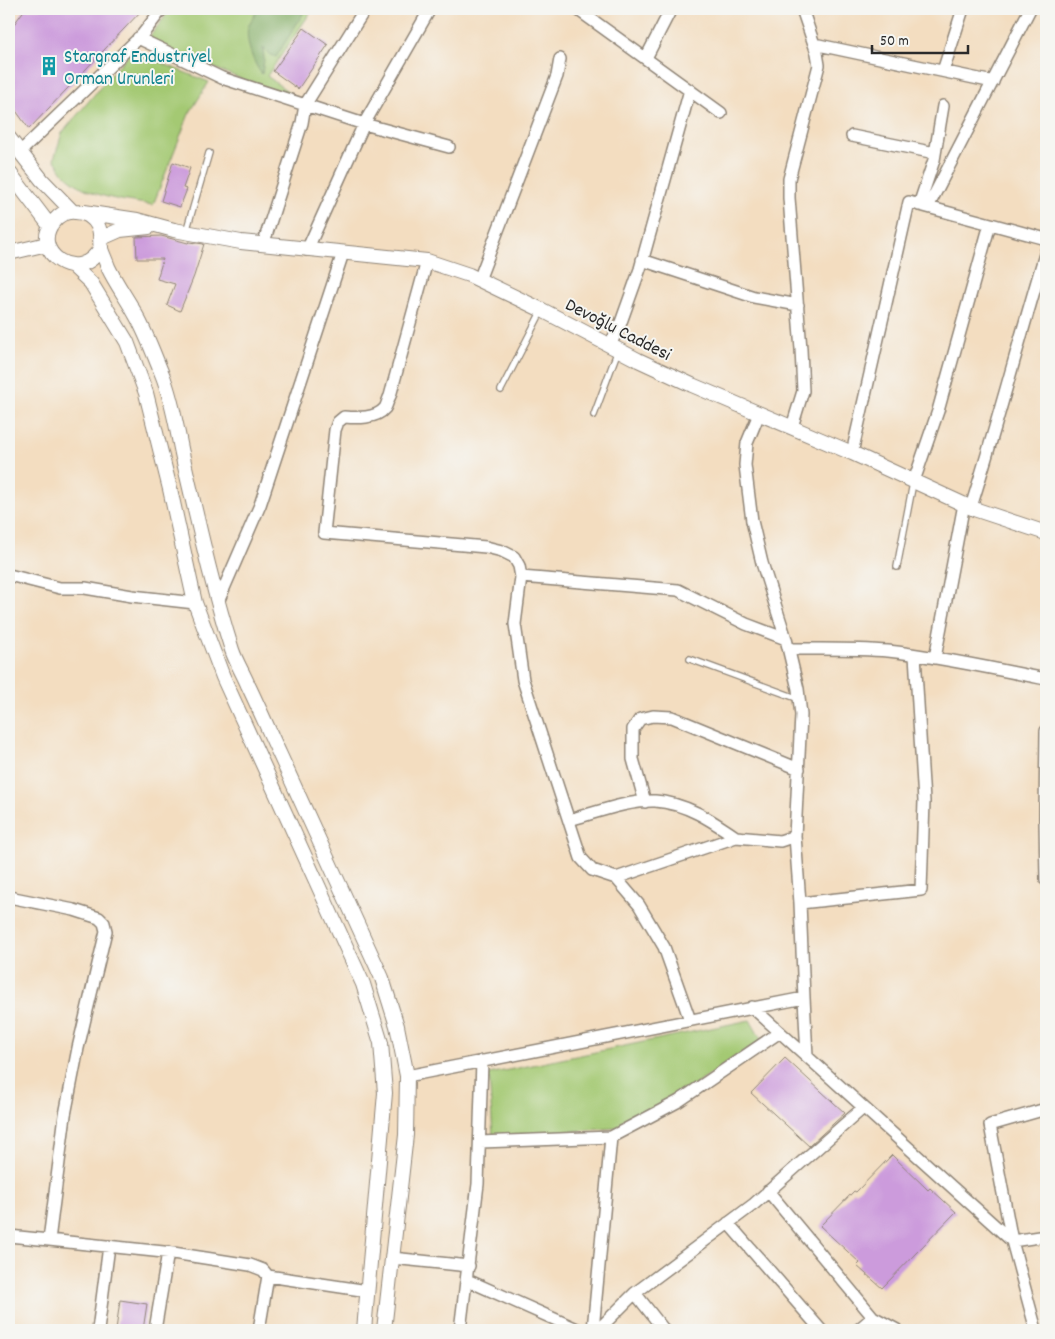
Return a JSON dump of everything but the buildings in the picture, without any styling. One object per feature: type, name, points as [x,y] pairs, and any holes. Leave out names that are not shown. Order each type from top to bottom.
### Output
[{"type":"street","points":[[20,152],[138,38],[162,9]]},
{"type":"street","points":[[263,245],[302,123],[305,105],[366,9]]},
{"type":"street","points":[[307,250],[364,124],[430,9]]},
{"type":"street","points":[[578,9],[721,113]]},
{"type":"street","points":[[646,58],[671,9]]},
{"type":"street","points":[[792,427],[803,392],[789,179],[819,64],[802,9]]},
{"type":"street","points":[[943,71],[963,9]]},
{"type":"street","points":[[924,206],[993,82],[1030,9]]},
{"type":"street","points":[[138,38],[222,78],[364,124],[449,147]]},
{"type":"street","points":[[814,44],[993,82]]},
{"type":"street","points":[[479,280],[557,76],[560,59]]},
{"type":"street","points":[[614,348],[620,324],[642,260],[690,90]]},
{"type":"street","points":[[924,206],[943,106]]},
{"type":"street","points":[[852,136],[935,153]]},
{"type":"street","points":[[9,138],[42,180],[76,212]]},
{"type":"street","points":[[9,172],[50,226]]},
{"type":"street","points":[[852,453],[908,202],[1046,239]]},
{"type":"street","points":[[157,226],[120,230],[101,242],[96,255],[82,265],[64,264],[51,252],[47,244],[50,226],[55,219],[63,214],[76,212],[89,215],[96,221],[100,229],[101,242],[108,268],[138,319],[166,384],[218,602],[233,652],[382,978],[397,1026],[407,1076],[406,1135],[384,1330]]},
{"type":"street","name":"Devoğlu Caddesi","points":[[76,212],[137,220],[186,233],[263,245],[427,262],[479,280],[692,385],[852,453],[967,505],[1046,534]]},
{"type":"street","points":[[914,481],[938,411],[990,224]]},
{"type":"street","points":[[9,254],[47,244]]},
{"type":"street","points":[[935,658],[967,505],[1005,397],[1046,251]]},
{"type":"street","points":[[218,602],[260,504],[342,253]]},
{"type":"street","points":[[642,260],[754,297],[798,305]]},
{"type":"street","points":[[427,262],[390,396],[384,408],[372,416],[360,418],[344,417],[338,422],[335,430],[324,532],[486,547],[502,550],[514,557],[519,566],[521,577],[515,624],[523,680],[581,858],[592,870],[616,878],[639,905],[664,947],[690,1020]]},
{"type":"street","points":[[73,266],[91,282],[127,342],[146,393],[170,489],[194,603],[224,678],[363,984],[381,1043],[385,1092],[364,1330]]},
{"type":"street","points":[[759,414],[747,443],[744,465],[752,521],[762,563],[787,644],[801,715],[795,836],[807,1056]]},
{"type":"street","points":[[9,575],[60,588],[85,588],[132,596],[194,603]]},
{"type":"street","points":[[521,577],[678,590],[787,644],[915,655],[1046,679]]},
{"type":"street","points":[[800,903],[921,890],[924,801],[915,655]]},
{"type":"street","points":[[645,802],[634,759],[633,729],[640,719],[653,716],[672,718],[799,769]]},
{"type":"street","points":[[1046,730],[1046,880]]},
{"type":"street","points":[[569,820],[630,804],[654,801],[678,805],[708,818],[736,837]]},
{"type":"street","points":[[616,878],[736,837],[780,841],[795,836]]},
{"type":"street","points":[[9,896],[74,910],[99,918],[104,923],[106,931],[78,1048],[65,1115],[49,1240]]},
{"type":"street","points":[[407,1076],[804,998]]},
{"type":"street","points":[[752,1007],[1012,1241]]},
{"type":"street","points":[[480,1142],[611,1137],[679,1101],[780,1032]]},
{"type":"street","points":[[460,1330],[478,1184],[482,1061]]},
{"type":"street","points":[[598,1330],[635,1294],[768,1191],[864,1108]]},
{"type":"street","points":[[1036,1330],[1012,1241],[990,1125],[1046,1109]]},
{"type":"street","points":[[593,1330],[611,1137]]},
{"type":"street","points":[[768,1191],[873,1317],[897,1330]]},
{"type":"street","points":[[728,1223],[821,1330]]},
{"type":"street","points":[[9,1236],[168,1252],[250,1265],[263,1270],[268,1276],[368,1291]]},
{"type":"street","points":[[1012,1241],[1046,1236]]},
{"type":"street","points":[[98,1330],[109,1246]]},
{"type":"street","points":[[156,1330],[168,1252]]},
{"type":"street","points":[[392,1258],[469,1266]]},
{"type":"street","points":[[259,1330],[268,1276]]},
{"type":"street","points":[[467,1280],[580,1330]]},
{"type":"street","points":[[635,1294],[664,1330]]},
{"type":"street","points":[[858,1330],[873,1317]]},
{"type":"lane","points":[[186,233],[209,153]]},
{"type":"lane","points":[[501,390],[542,310]]},
{"type":"lane","points":[[594,415],[614,348]]},
{"type":"lane","points":[[897,567],[914,481]]},
{"type":"lane","points":[[690,659],[799,699]]},
{"type":"green space","points":[[171,9],[313,9],[267,76],[290,93],[281,95],[154,44],[150,36]]},
{"type":"green space","points":[[258,9],[306,9],[276,57],[269,54],[263,48],[262,74],[253,58],[247,32]]},
{"type":"green space","points":[[131,51],[209,82],[189,114],[153,205],[106,197],[85,189],[65,175],[54,159],[62,133]]},
{"type":"green space","points":[[750,1020],[762,1041],[669,1102],[617,1128],[493,1137],[489,1074]]},
{"type":"place","name":"Stargraf Endustriyel Orman Urunleri","points":[[49,66]]}]
